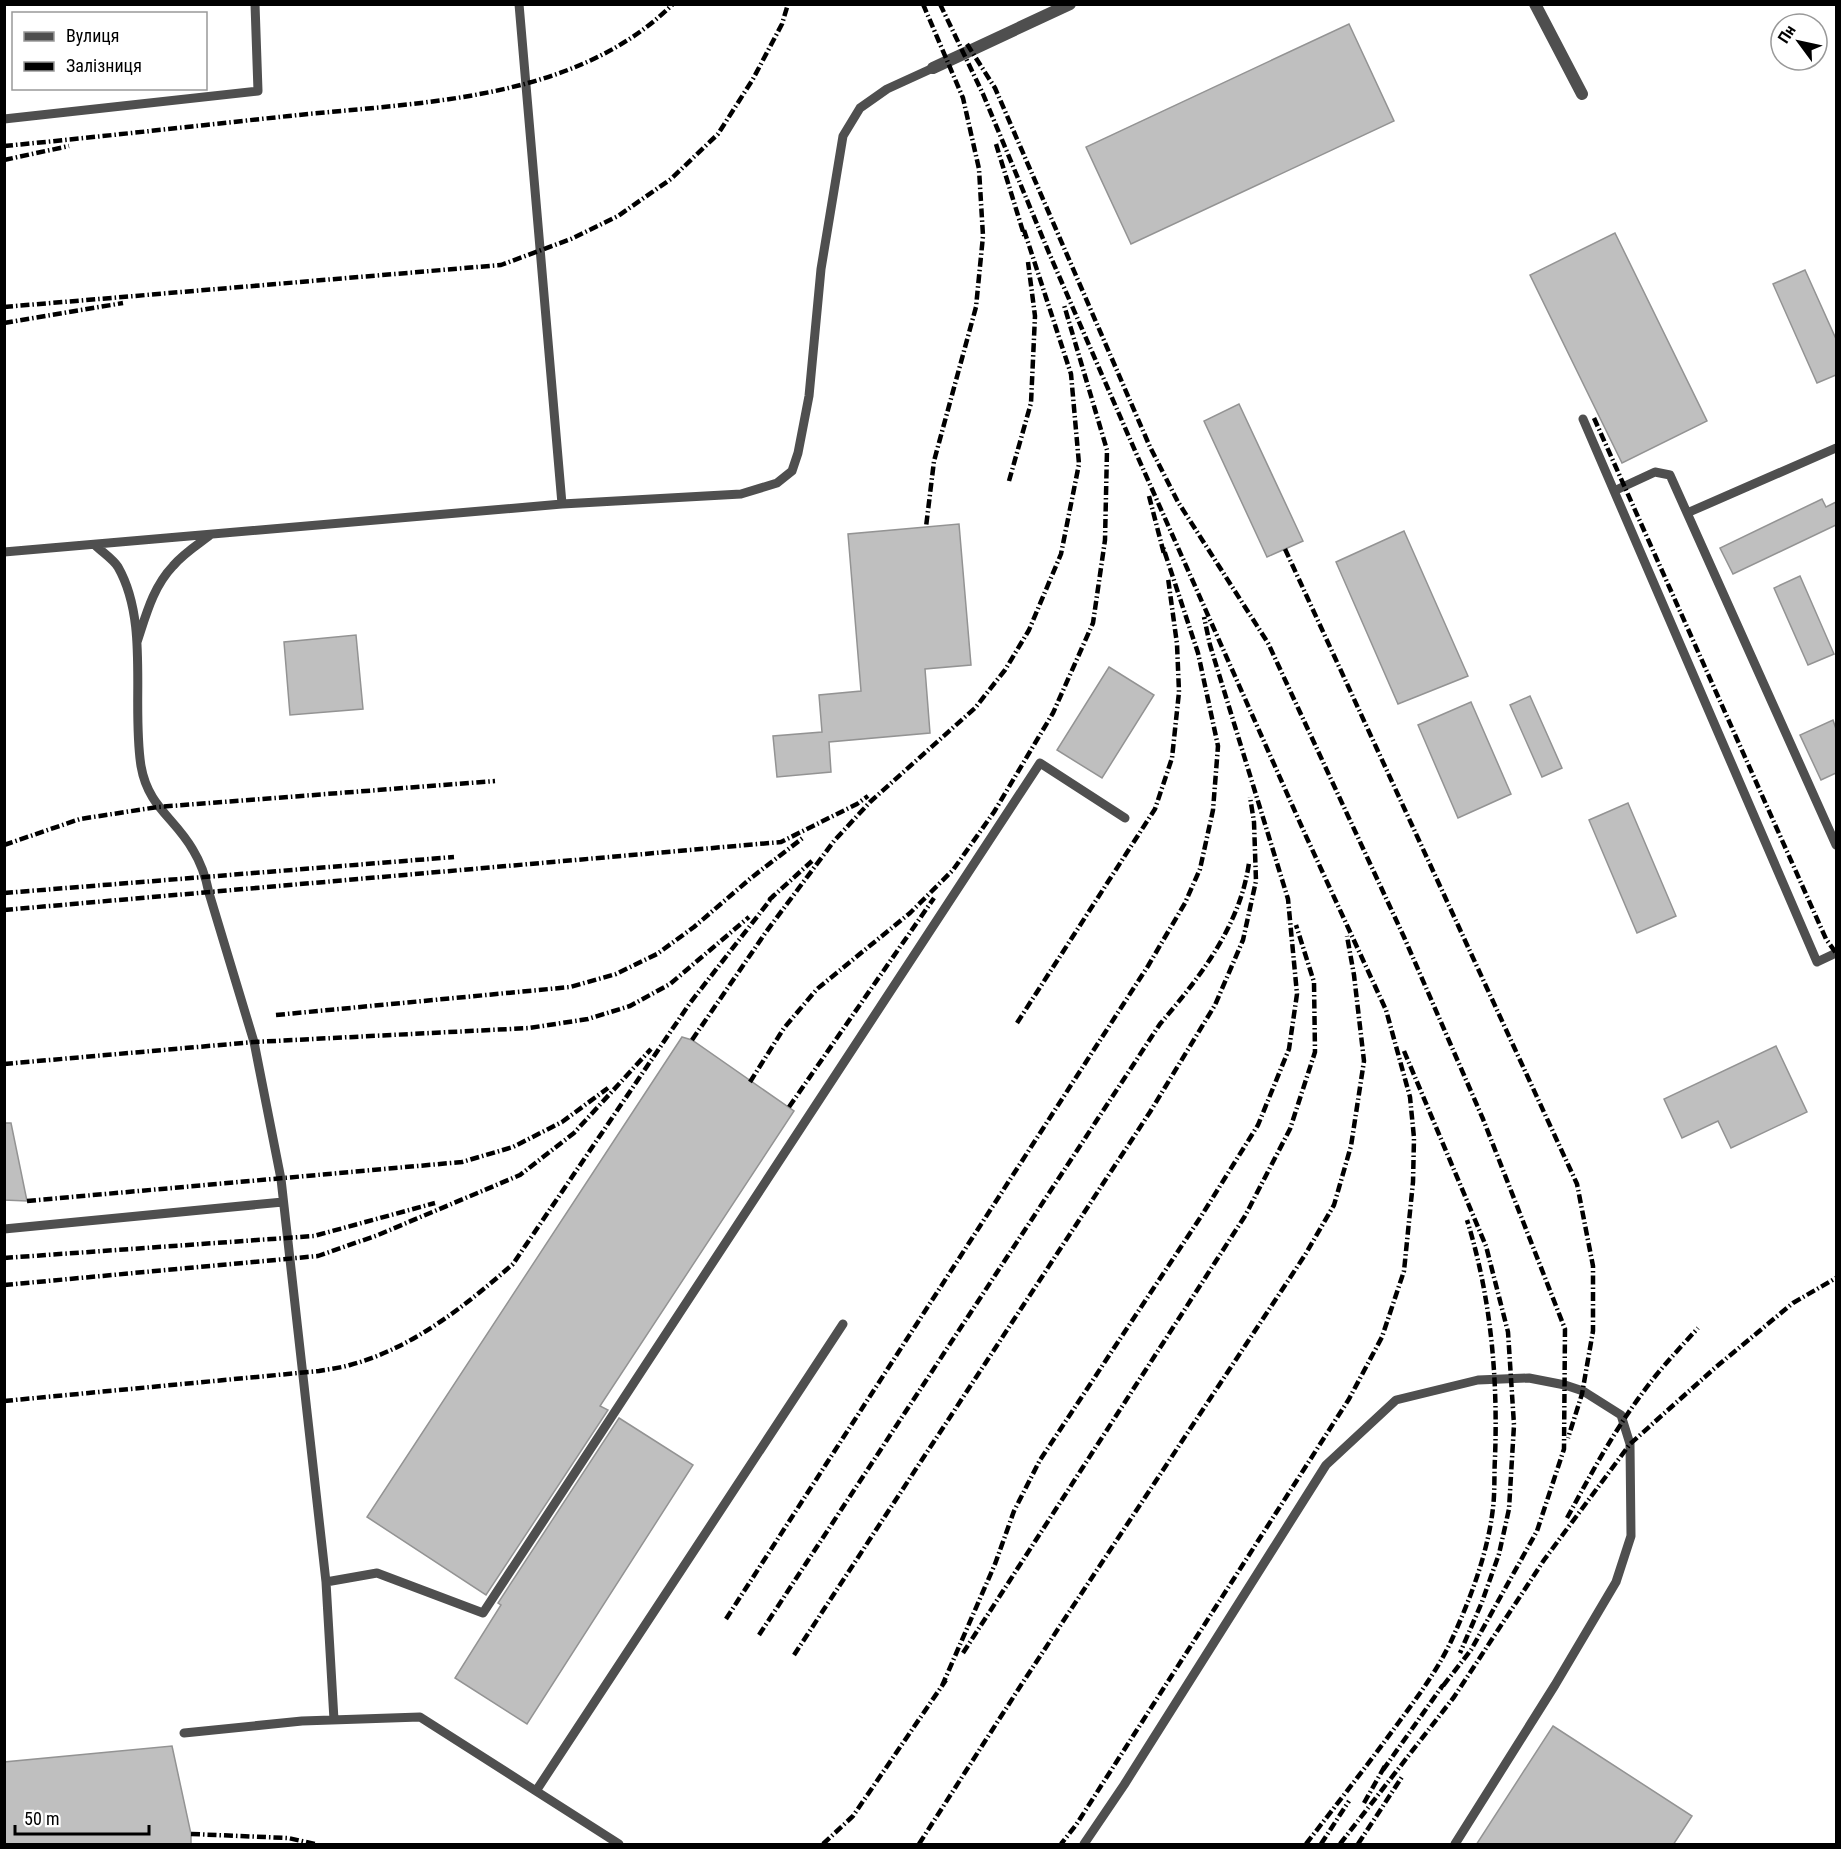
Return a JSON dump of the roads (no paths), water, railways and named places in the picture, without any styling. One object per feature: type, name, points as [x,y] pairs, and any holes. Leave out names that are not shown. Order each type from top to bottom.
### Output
[{"type":"street","points":[[933,68],[1071,4]]},
{"type":"street","points":[[1535,4],[1582,94]]},
{"type":"lane","points":[[4,119],[258,92],[255,4]]},
{"type":"lane","points":[[519,4],[562,504]]},
{"type":"lane","points":[[4,552],[562,504],[741,494],[777,483],[792,471],[798,453],[809,396],[821,269],[843,136],[860,108],[887,89],[933,68]]},
{"type":"lane","points":[[1583,419],[1817,962],[1836,953]]},
{"type":"lane","points":[[1687,513],[1836,448]]},
{"type":"lane","points":[[1614,491],[1655,472],[1670,476],[1836,845]]},
{"type":"lane","points":[[136,645],[153,596],[161,581],[174,564],[209,536]]},
{"type":"lane","points":[[95,545],[116,565],[131,593],[136,645],[141,764],[145,785],[158,807],[193,849],[206,877],[208,893],[254,1042],[284,1202],[326,1582],[334,1720]]},
{"type":"lane","points":[[326,1582],[377,1574],[483,1613],[1040,763],[1125,818]]},
{"type":"lane","points":[[4,1229],[284,1202]]},
{"type":"lane","points":[[536,1791],[843,1324]]},
{"type":"lane","points":[[1084,1845],[1326,1465],[1396,1400],[1494,1378],[1529,1378],[1565,1385],[1583,1391],[1622,1415],[1630,1444],[1631,1536],[1616,1582],[1455,1845]]},
{"type":"lane","points":[[184,1732],[302,1721],[420,1717],[619,1845]]},
{"type":"railway","points":[[4,146],[390,106],[493,92],[542,79],[590,61],[633,36],[673,4]]},
{"type":"railway","points":[[4,307],[501,265],[571,239],[618,216],[671,179],[718,134],[753,79],[782,24],[788,4]]},
{"type":"railway","points":[[923,4],[963,98],[979,169],[983,236],[976,307],[934,461],[926,527]]},
{"type":"railway","points":[[940,4],[983,94],[1136,453],[1305,834],[1386,1010],[1410,1097],[1414,1138],[1413,1182],[1404,1271],[1382,1337],[1349,1399],[1076,1825],[1061,1844]]},
{"type":"railway","points":[[967,44],[995,88],[1150,447],[1178,502],[1268,643],[1404,937],[1483,1119],[1565,1329],[1564,1449],[1537,1531],[1471,1650],[1439,1691]]},
{"type":"railway","points":[[996,144],[1025,238]]},
{"type":"railway","points":[[4,160],[69,146]]},
{"type":"railway","points":[[692,1040],[766,932],[834,841],[870,802],[975,708],[1005,670],[1029,630],[1061,554],[1079,464],[1071,374],[1024,230]]},
{"type":"railway","points":[[1009,481],[1031,403],[1035,316],[1028,262]]},
{"type":"railway","points":[[4,323],[123,303]]},
{"type":"railway","points":[[750,1082],[784,1028],[817,989],[910,913],[953,870],[994,812],[1053,713],[1093,623],[1105,540],[1107,450],[1064,305]]},
{"type":"railway","points":[[1594,418],[1826,939],[1836,953]]},
{"type":"railway","points":[[1149,496],[1164,554]]},
{"type":"railway","points":[[726,1619],[1148,966],[1185,903],[1200,869],[1213,810],[1218,746],[1198,653],[1163,547]]},
{"type":"railway","points":[[1285,549],[1577,1184],[1593,1266],[1593,1331],[1582,1394],[1568,1438]]},
{"type":"railway","points":[[1017,1023],[1155,809],[1172,758],[1179,692],[1177,644],[1168,578]]},
{"type":"railway","points":[[942,1686],[995,1564],[1014,1511],[1040,1460],[1200,1218],[1258,1125],[1289,1049],[1297,994],[1288,899],[1210,645],[1204,617]]},
{"type":"railway","points":[[4,845],[80,819],[158,807],[495,781]]},
{"type":"railway","points":[[4,910],[781,842],[857,804],[868,796]]},
{"type":"railway","points":[[794,1655],[1150,1112],[1215,1005],[1243,940],[1256,881],[1254,822],[1250,797]]},
{"type":"railway","points":[[276,1015],[570,987],[616,974],[657,954],[694,927],[751,878],[804,837]]},
{"type":"railway","points":[[4,893],[454,857]]},
{"type":"railway","points":[[769,900],[812,861]]},
{"type":"railway","points":[[759,1635],[1160,1024],[1190,988],[1216,949],[1237,908],[1249,863]]},
{"type":"railway","points":[[4,1401],[338,1368],[373,1358],[417,1337],[437,1324],[513,1264],[690,1003],[774,895]]},
{"type":"railway","points":[[789,1107],[934,898]]},
{"type":"railway","points":[[4,1064],[254,1042],[529,1028],[588,1019],[630,1006],[670,984],[749,917]]},
{"type":"railway","points":[[963,1653],[1245,1216],[1290,1129],[1315,1052],[1314,982],[1296,925]]},
{"type":"railway","points":[[919,1844],[1305,1255],[1334,1205],[1351,1146],[1364,1061],[1347,936]]},
{"type":"railway","points":[[4,1285],[318,1256],[378,1235],[520,1175],[574,1133],[651,1049]]},
{"type":"railway","points":[[1404,1051],[1486,1246],[1508,1332],[1514,1425],[1509,1509],[1499,1554],[1460,1653]]},
{"type":"railway","points":[[27,1201],[462,1162],[513,1147],[562,1122],[608,1088]]},
{"type":"railway","points":[[4,1258],[314,1236],[435,1203]]},
{"type":"railway","points":[[1306,1844],[1388,1737],[1435,1670],[1466,1606],[1487,1541],[1494,1495],[1496,1428],[1494,1368],[1482,1278],[1467,1220]]},
{"type":"railway","points":[[1340,1844],[1454,1697],[1544,1560],[1630,1444],[1716,1367],[1793,1303],[1836,1278]]},
{"type":"railway","points":[[1567,1518],[1630,1410],[1661,1369],[1698,1328]]},
{"type":"railway","points":[[823,1844],[853,1816],[946,1680]]},
{"type":"railway","points":[[1383,1770],[1443,1685]]},
{"type":"railway","points":[[1364,1803],[1386,1764]]},
{"type":"railway","points":[[1358,1844],[1402,1777]]},
{"type":"railway","points":[[1321,1844],[1349,1801]]},
{"type":"railway","points":[[191,1834],[288,1838],[315,1844]]}]
